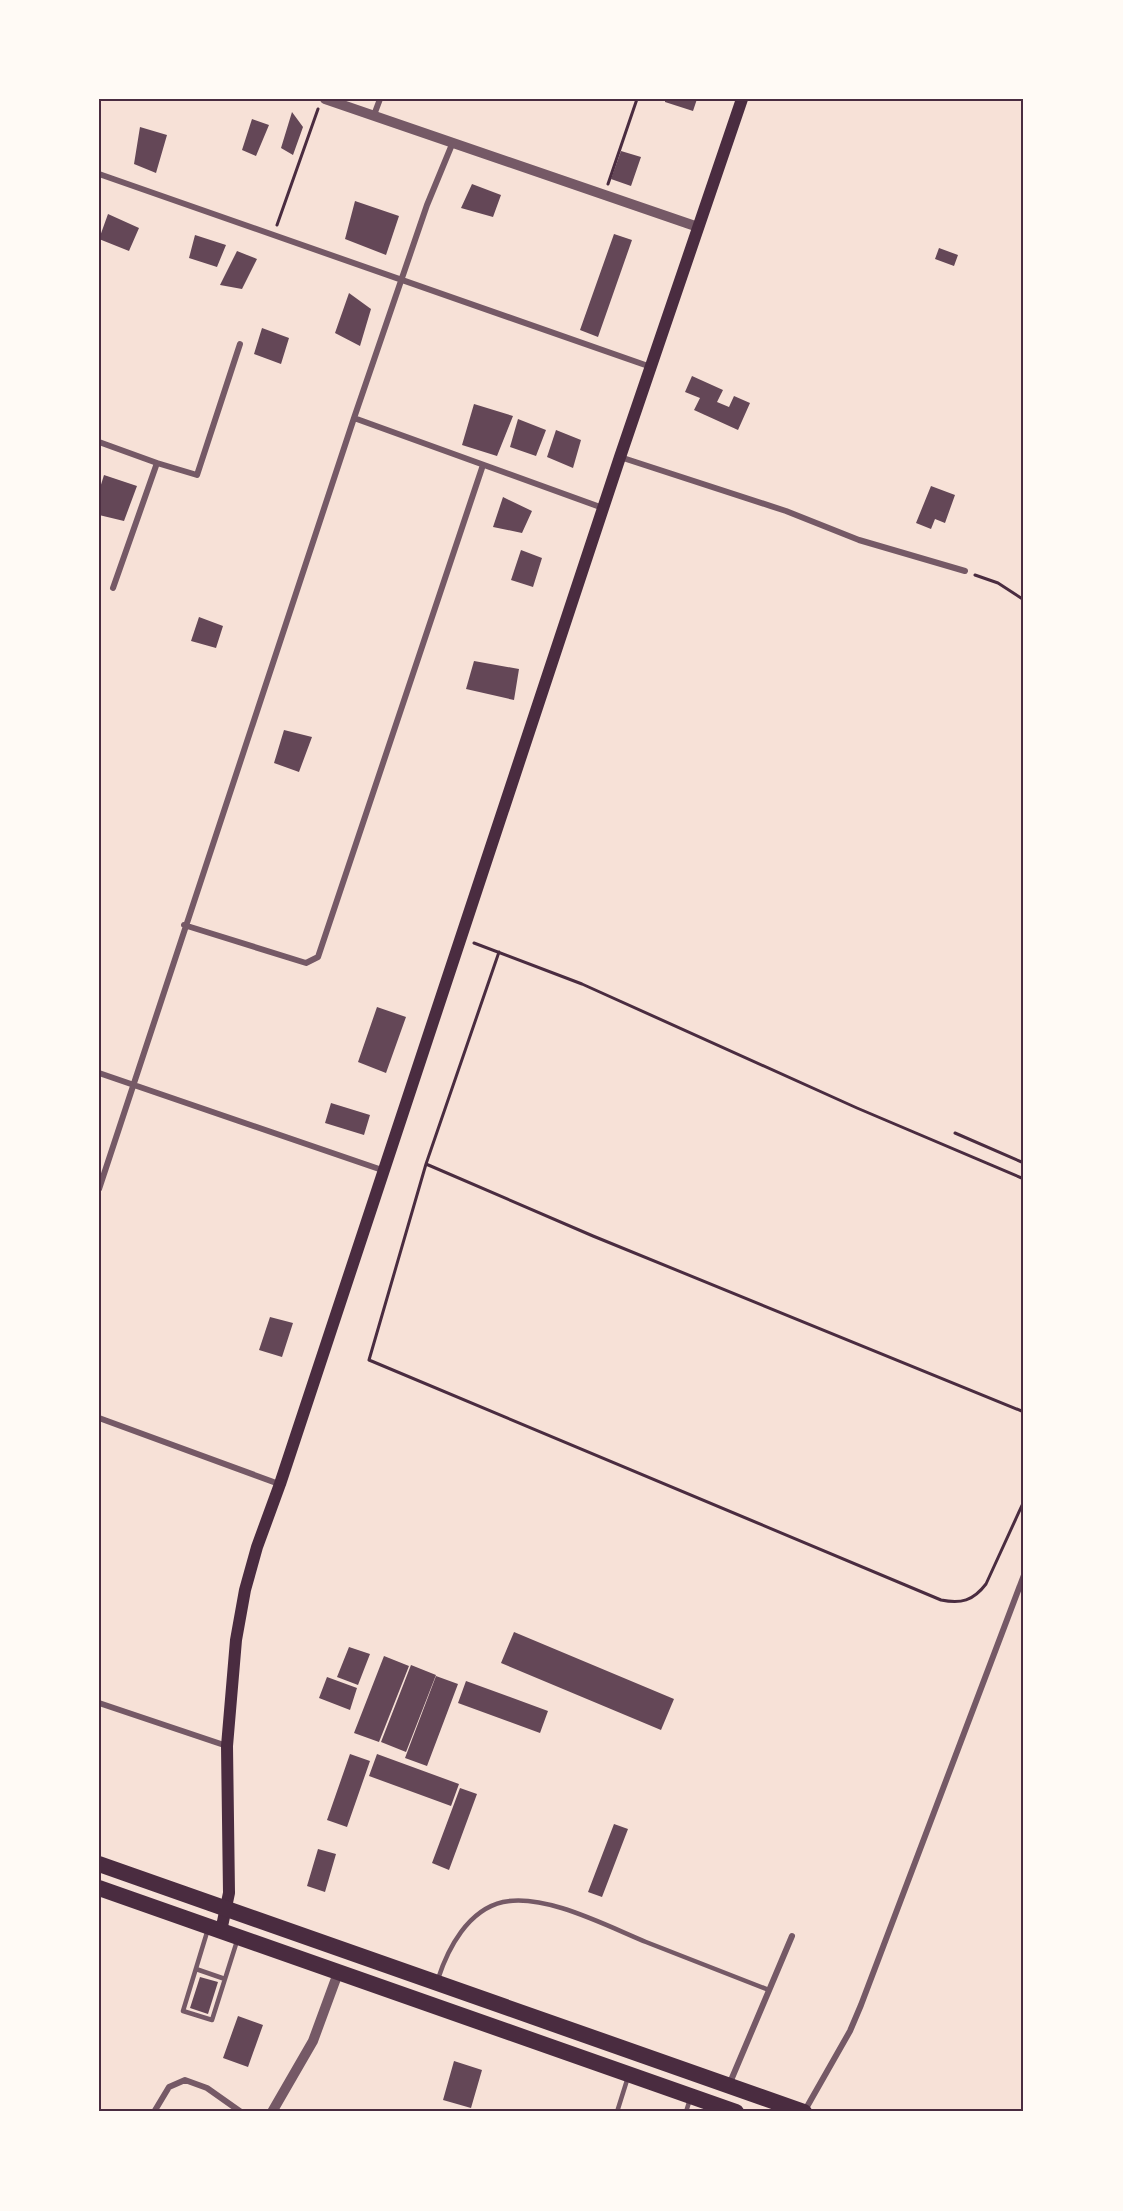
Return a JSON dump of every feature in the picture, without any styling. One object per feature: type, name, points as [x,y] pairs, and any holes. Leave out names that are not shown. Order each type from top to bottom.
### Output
[{"type":"highway","points":[[99,1864],[804,2112]]},
{"type":"highway","points":[[99,1888],[629,2075],[688,2104],[736,2112]]},
{"type":"main road","points":[[215,1929],[225,1909],[230,1868],[227,1746],[236,1641],[244,1590],[385,1171],[620,457],[742,99]]},
{"type":"street","points":[[323,99],[699,227]]},
{"type":"street","points":[[374,115],[380,99]]},
{"type":"street","points":[[99,1189],[135,1085],[184,925],[354,418],[427,205],[453,142]]},
{"type":"street","points":[[99,174],[651,367]]},
{"type":"street","points":[[99,442],[197,475],[240,344]]},
{"type":"street","points":[[354,418],[603,508]]},
{"type":"street","points":[[620,457],[786,511],[859,540],[965,572]]},
{"type":"street","points":[[113,588],[157,463]]},
{"type":"street","points":[[184,925],[306,963],[318,957],[483,465]]},
{"type":"street","points":[[99,1073],[385,1171]]},
{"type":"street","points":[[99,1418],[280,1484]]},
{"type":"street","points":[[804,2112],[857,2014],[1024,1575]]},
{"type":"street","points":[[99,1703],[227,1746]]},
{"type":"street","points":[[728,2085],[792,1936]]},
{"type":"street","points":[[272,2112],[313,2041],[338,1972]]},
{"type":"street","points":[[154,2112],[169,2087],[184,2080],[207,2088],[241,2112]]},
{"type":"lane","points":[[436,1983],[453,1943],[465,1928],[484,1911],[500,1903],[516,1900],[566,1910],[769,1990]]},
{"type":"lane","points":[[215,1929],[196,1969],[183,2011],[212,2020],[238,1937]]},
{"type":"lane","points":[[196,1969],[225,1979]]},
{"type":"lane","points":[[617,2112],[629,2075]]},
{"type":"path","points":[[274,235],[323,99]]},
{"type":"path","points":[[604,194],[637,99]]},
{"type":"path","points":[[965,572],[998,583],[1024,600]]},
{"type":"path","points":[[460,939],[499,952],[661,1018],[857,1108],[1024,1179]]},
{"type":"path","points":[[499,952],[426,1164],[369,1360],[941,1600],[956,1603],[977,1596],[986,1584],[1024,1501]]},
{"type":"path","points":[[955,1133],[1024,1163]]},
{"type":"path","points":[[426,1164],[593,1236],[1024,1412]]},
{"type":"building","points":[[665,99],[697,99],[693,111],[665,102]]},
{"type":"building","points":[[292,112],[303,127],[293,155],[281,148]]},
{"type":"building","points":[[252,119],[269,125],[256,156],[242,150]]},
{"type":"building","points":[[140,127],[167,135],[156,173],[134,164]]},
{"type":"building","points":[[621,151],[641,157],[631,186],[611,179]]},
{"type":"building","points":[[472,184],[501,195],[493,217],[461,208]]},
{"type":"building","points":[[355,201],[399,216],[386,255],[345,239]]},
{"type":"building","points":[[108,214],[139,228],[129,251],[99,239]]},
{"type":"building","points":[[614,234],[632,240],[598,337],[580,330]]},
{"type":"building","points":[[195,235],[226,245],[217,267],[189,258]]},
{"type":"building","points":[[939,248],[958,255],[954,266],[935,259]]},
{"type":"building","points":[[237,251],[257,259],[242,289],[220,285]]},
{"type":"building","points":[[349,293],[371,309],[360,346],[335,333]]},
{"type":"building","points":[[262,328],[289,338],[281,364],[254,354]]},
{"type":"building","points":[[692,376],[723,390],[717,402],[729,407],[734,396],[750,403],[738,430],[694,410],[700,398],[685,392]]},
{"type":"building","points":[[474,404],[513,416],[497,456],[462,445]]},
{"type":"building","points":[[518,419],[546,430],[536,456],[510,447]]},
{"type":"building","points":[[556,430],[581,440],[573,468],[547,457]]},
{"type":"building","points":[[104,475],[137,486],[124,521],[99,515],[99,491]]},
{"type":"building","points":[[931,486],[955,495],[945,523],[935,519],[931,529],[916,523]]},
{"type":"building","points":[[503,497],[532,511],[522,533],[493,527]]},
{"type":"building","points":[[521,550],[542,558],[533,587],[511,580]]},
{"type":"building","points":[[199,617],[223,626],[216,648],[191,641]]},
{"type":"building","points":[[474,661],[519,669],[514,700],[466,689]]},
{"type":"building","points":[[284,730],[312,737],[299,772],[274,763]]},
{"type":"building","points":[[377,1007],[406,1017],[386,1073],[358,1062]]},
{"type":"building","points":[[331,1103],[370,1115],[364,1135],[325,1123]]},
{"type":"building","points":[[270,1317],[293,1323],[282,1357],[259,1350]]},
{"type":"building","points":[[514,1632],[674,1699],[661,1730],[501,1663]]},
{"type":"building","points":[[349,1647],[370,1654],[358,1685],[337,1677]]},
{"type":"building","points":[[384,1656],[409,1666],[379,1742],[354,1733]]},
{"type":"building","points":[[411,1665],[436,1675],[406,1752],[381,1742]]},
{"type":"building","points":[[436,1676],[458,1684],[427,1766],[405,1758]]},
{"type":"building","points":[[327,1677],[357,1688],[350,1710],[319,1698]]},
{"type":"building","points":[[466,1681],[548,1711],[540,1733],[458,1703]]},
{"type":"building","points":[[350,1754],[370,1761],[347,1827],[327,1820]]},
{"type":"building","points":[[377,1754],[459,1784],[451,1806],[369,1776]]},
{"type":"building","points":[[460,1788],[477,1794],[449,1870],[432,1863]]},
{"type":"building","points":[[614,1824],[628,1829],[602,1897],[588,1892]]},
{"type":"building","points":[[318,1849],[336,1854],[325,1892],[307,1886]]},
{"type":"building","points":[[200,1977],[218,1982],[208,2014],[190,2008]]},
{"type":"building","points":[[238,2016],[263,2025],[248,2067],[223,2058]]},
{"type":"building","points":[[454,2061],[482,2070],[471,2108],[443,2100]]}]
